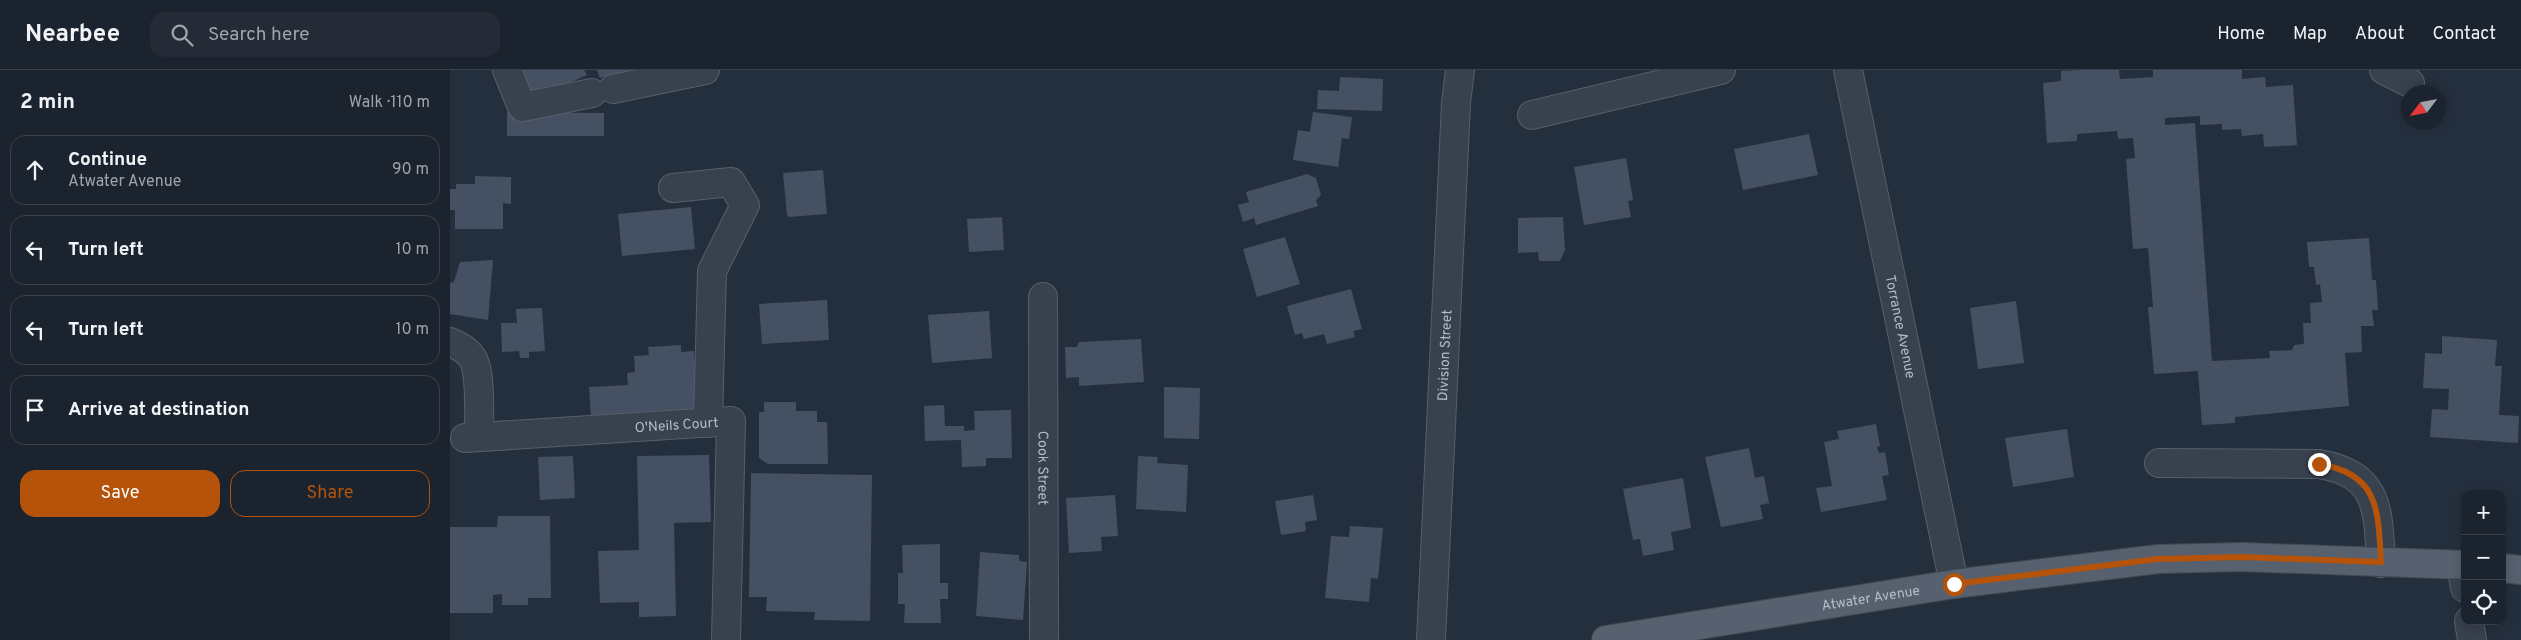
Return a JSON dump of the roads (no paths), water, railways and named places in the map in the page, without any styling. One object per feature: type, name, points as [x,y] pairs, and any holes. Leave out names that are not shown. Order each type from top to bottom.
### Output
[{"type":"main road","name":"Atwater Avenue","points":[[1606,640],[1954,584],[2158,559],[2242,557],[2381,562],[2461,573]]},
{"type":"main road","points":[[2506,568],[2521,570]]},
{"type":"street","points":[[507,70],[522,107],[705,70]]},
{"type":"street","name":"Division Street","points":[[1431,640],[1456,103],[1460,70]]},
{"type":"street","points":[[1532,115],[1721,70]]},
{"type":"street","name":"Torrance Avenue","points":[[1848,70],[1954,584]]},
{"type":"street","points":[[2384,70],[2410,83]]},
{"type":"street","points":[[673,188],[730,182],[745,205],[712,271],[708,423]]},
{"type":"street","name":"Cook Street","points":[[1043,297],[1044,640]]},
{"type":"street","name":"O'Neils Court","points":[[450,342],[460,346],[469,353],[476,369],[472,438],[731,421],[726,640]]},
{"type":"street","points":[[2159,463],[2319,464],[2340,467],[2359,479],[2371,495],[2378,518],[2381,562]]},
{"type":"street","points":[[2470,625],[2472,640]]}]
